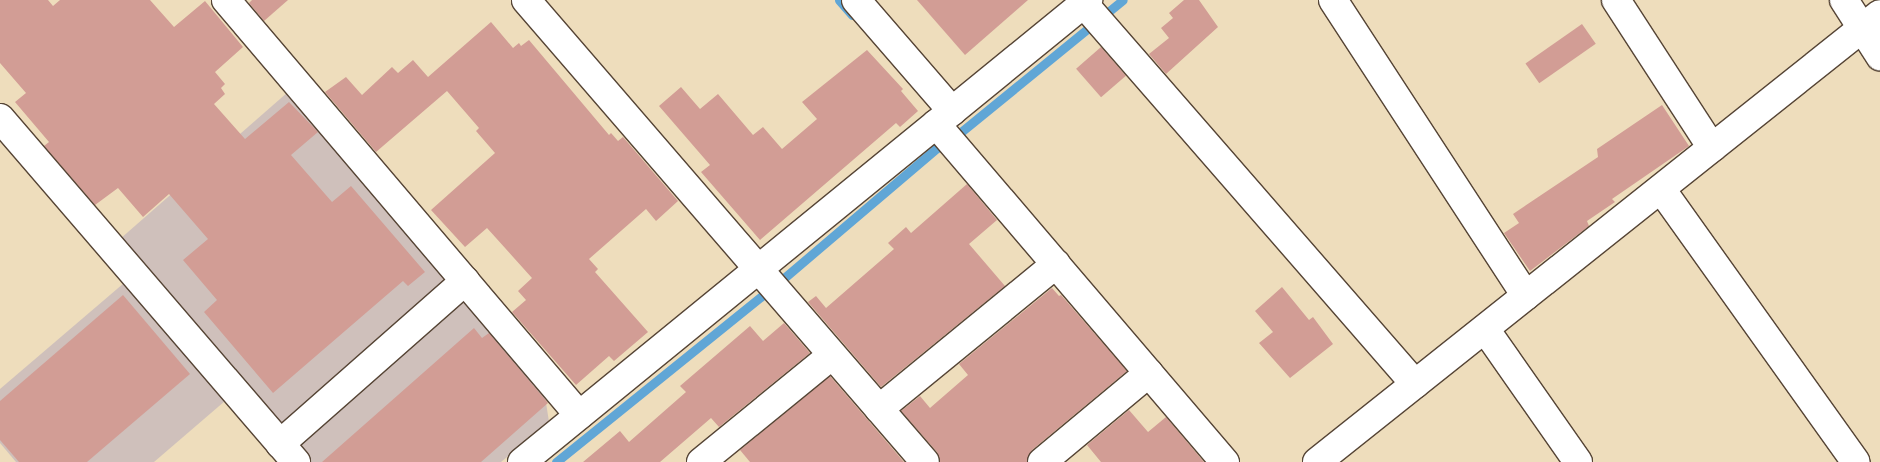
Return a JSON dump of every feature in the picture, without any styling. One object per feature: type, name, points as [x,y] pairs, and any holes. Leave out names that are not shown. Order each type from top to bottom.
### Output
[{"type":"street","points":[[226,0],[579,416]]},
{"type":"street","points":[[526,0],[925,462]]},
{"type":"street","points":[[856,0],[947,128],[1056,264],[1225,462]]},
{"type":"street","points":[[1333,0],[1526,296]]},
{"type":"street","points":[[1616,0],[1712,148]]},
{"type":"street","points":[[1844,0],[1871,21],[1880,56]]},
{"type":"street","points":[[522,462],[579,416],[768,281],[947,128],[1092,10],[1415,384]]},
{"type":"street","points":[[1317,462],[1871,21]]},
{"type":"street","points":[[0,118],[288,453],[465,281]]},
{"type":"street","points":[[1661,189],[1856,462]]},
{"type":"street","points":[[879,409],[1056,264]]},
{"type":"street","points":[[1485,329],[1578,462]]},
{"type":"street","points":[[701,462],[832,355]]},
{"type":"street","points":[[1042,462],[1149,373]]},
{"type":"shaded area","points":[[288,92],[544,390],[549,422],[501,462],[311,462],[120,239]]},
{"type":"shaded area","points":[[124,283],[225,401],[154,462],[16,462],[0,443],[0,389]]},
{"type":"building","points":[[0,0],[48,0],[53,6],[60,0],[150,0],[174,27],[205,1],[243,47],[215,72],[225,84],[221,88],[225,94],[214,104],[245,139],[289,102],[318,132],[291,155],[332,202],[351,186],[425,272],[408,286],[403,281],[273,393],[204,312],[217,300],[183,260],[208,239],[169,194],[143,217],[118,188],[95,205],[44,146],[49,142],[15,102],[26,93],[0,63]]},
{"type":"building","points":[[252,0],[288,0],[264,21],[249,3]]},
{"type":"building","points":[[917,0],[1028,0],[965,55]]},
{"type":"building","points":[[1184,0],[1199,0],[1218,27],[1166,74],[1149,54],[1169,38],[1161,28],[1173,18],[1169,13]]},
{"type":"building","points":[[491,22],[513,48],[519,43],[521,46],[529,40],[609,135],[611,133],[618,141],[623,137],[678,201],[656,221],[646,209],[589,259],[598,269],[595,272],[648,332],[614,361],[609,356],[576,385],[512,312],[526,300],[518,291],[532,278],[487,228],[465,247],[431,210],[495,153],[476,131],[479,128],[447,91],[376,152],[325,92],[346,77],[362,95],[392,67],[398,73],[413,60],[428,77]]},
{"type":"building","points":[[1582,24],[1596,44],[1539,83],[1525,64]]},
{"type":"building","points":[[1101,47],[1126,76],[1101,97],[1076,69]]},
{"type":"building","points":[[867,50],[903,89],[901,91],[918,111],[900,127],[896,123],[760,240],[701,172],[710,165],[659,106],[681,87],[700,109],[718,94],[753,135],[763,127],[782,149],[817,119],[802,102]]},
{"type":"building","points":[[1662,105],[1689,146],[1612,199],[1615,202],[1587,221],[1589,226],[1530,271],[1504,233],[1519,223],[1513,214],[1598,157],[1597,149]]},
{"type":"building","points":[[967,184],[997,220],[969,244],[1005,286],[881,387],[808,302],[816,296],[826,308],[894,249],[888,243],[906,227],[911,233]]},
{"type":"building","points":[[1282,287],[1309,320],[1313,317],[1333,344],[1290,378],[1259,343],[1273,332],[1255,311]]},
{"type":"building","points":[[1052,288],[1059,296],[1061,295],[1127,371],[1032,450],[1027,462],[940,462],[937,452],[901,411],[920,396],[930,408],[968,375],[959,364]]},
{"type":"building","points":[[123,295],[190,374],[87,462],[19,462],[0,440],[0,401]]},
{"type":"building","points":[[784,323],[810,353],[719,427],[711,418],[660,462],[583,462],[620,431],[629,442],[686,392],[680,386],[750,326],[763,341]]},
{"type":"building","points":[[474,328],[482,338],[489,333],[548,403],[481,462],[322,462]]},
{"type":"building","points":[[830,376],[904,462],[750,462],[740,450]]},
{"type":"building","points":[[1129,410],[1148,432],[1166,417],[1204,462],[1101,462],[1087,445]]},
{"type":"waterway","points":[[839,0],[852,15]]},
{"type":"waterway","points":[[556,462],[784,278],[937,148],[956,136],[1123,0]]}]
